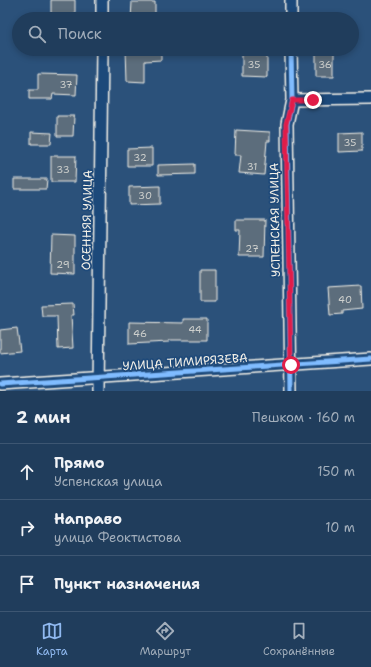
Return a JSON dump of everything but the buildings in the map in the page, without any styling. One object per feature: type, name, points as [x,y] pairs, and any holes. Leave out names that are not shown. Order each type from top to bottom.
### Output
[{"type":"street","points":[[102,0],[102,12]]},
{"type":"street","points":[[291,0],[291,12]]},
{"type":"street","name":"ОСЕННЯЯ УЛИЦА","points":[[98,391],[102,56]]},
{"type":"street","name":"УСПЕНСКАЯ УЛИЦА","points":[[291,56],[292,100],[286,124],[291,391]]},
{"type":"street","points":[[292,100],[371,99]]},
{"type":"street","name":"УЛИЦА ТИМИРЯЗЕВА","points":[[0,384],[371,359]]},
{"type":"cycle path","points":[[291,56],[292,100],[287,124],[291,391]]},
{"type":"cycle path","points":[[0,384],[371,359]]},
{"type":"route","points":[[291,365],[286,124],[292,100],[313,100]]}]
